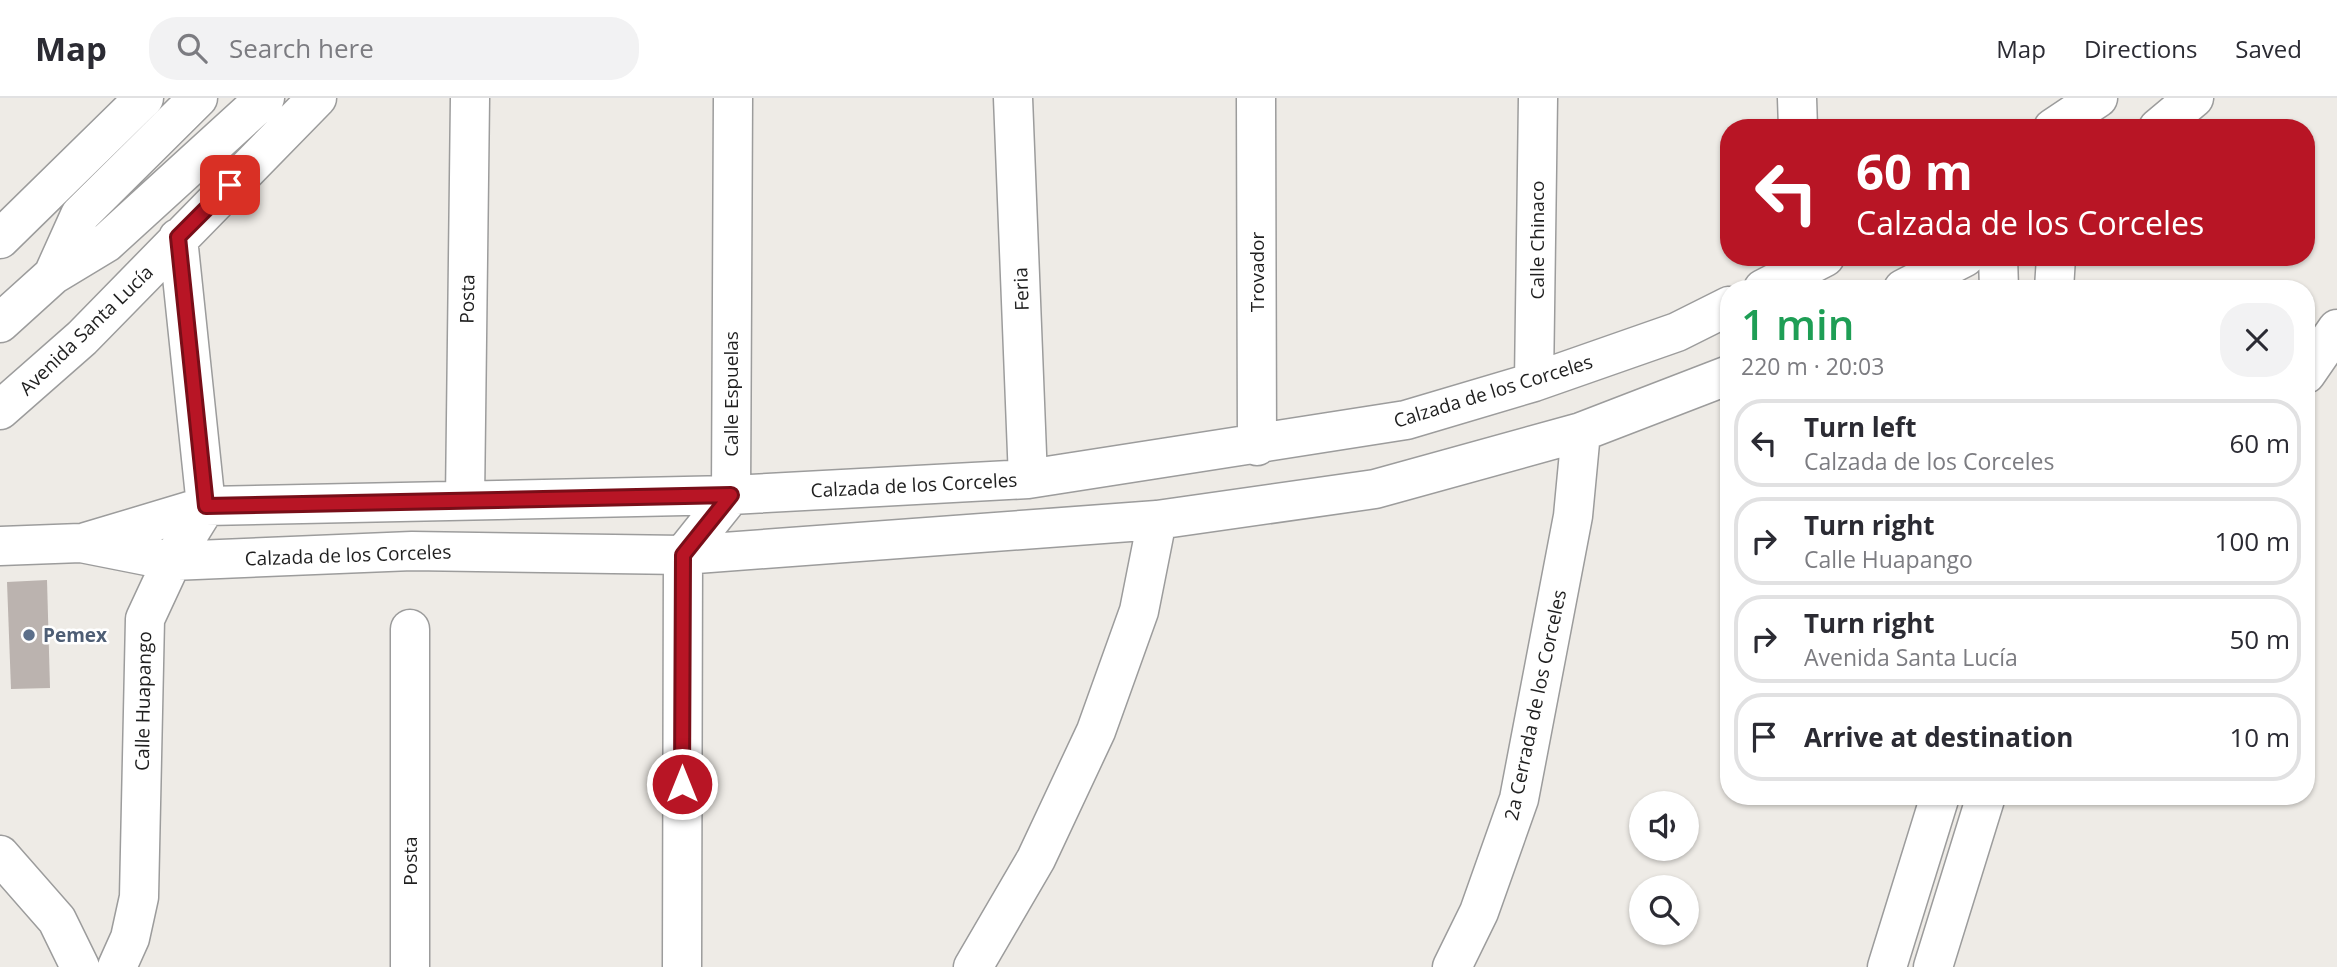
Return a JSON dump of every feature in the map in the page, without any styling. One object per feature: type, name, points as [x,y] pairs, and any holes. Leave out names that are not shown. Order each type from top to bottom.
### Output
[{"type":"street","points":[[0,239],[144,98]]},
{"type":"street","points":[[53,275],[80,215],[198,98]]},
{"type":"street","points":[[0,323],[53,275],[106,243],[265,98]]},
{"type":"street","name":"Avenida Santa Lucía","points":[[0,410],[82,338],[317,98]]},
{"type":"street","name":"Posta","points":[[465,500],[470,98]]},
{"type":"street","name":"Calle Espuelas","points":[[731,495],[733,98]]},
{"type":"street","name":"Feria","points":[[1013,98],[1028,480]]},
{"type":"street","name":"Trovador","points":[[1256,98],[1257,446]]},
{"type":"street","name":"Calle Chinaco","points":[[1534,382],[1538,98]]},
{"type":"street","points":[[1797,98],[1798,119]]},
{"type":"street","points":[[2169,119],[2194,98]]},
{"type":"street","points":[[2066,119],[2096,99]]},
{"type":"street","points":[[178,237],[206,506]]},
{"type":"street","points":[[1778,280],[1802,266]]},
{"type":"street","points":[[1920,280],[1948,266]]},
{"type":"street","name":"Calzada de los Corceles","points":[[80,543],[206,506],[731,495],[1028,480],[1257,446],[1406,420],[1534,382],[1677,332],[1720,310]]},
{"type":"street","points":[[2315,361],[2337,329]]},
{"type":"street","name":"Calzada de los Corceles","points":[[0,546],[80,543],[172,561],[412,551],[683,555],[1157,520],[1375,489],[1581,432],[1720,378]]},
{"type":"street","name":"2a Cerrada de los Corceles","points":[[1452,967],[1479,912],[1519,799],[1575,502],[1581,432]]},
{"type":"street","points":[[682,967],[683,555],[731,495]]},
{"type":"street","name":"Calle Huapango","points":[[117,967],[130,938],[139,897],[145,619],[172,561],[206,506]]},
{"type":"street","points":[[973,967],[1036,859],[1096,731],[1139,611],[1157,520]]},
{"type":"street","name":"Posta","points":[[410,629],[410,967]]},
{"type":"street","points":[[1887,967],[1937,805]]},
{"type":"street","points":[[1933,967],[1983,805]]},
{"type":"street","points":[[0,855],[57,920],[80,967]]},
{"type":"building","name":"Pemex","points":[[47,580],[50,688],[11,689],[7,582]]},
{"type":"place","name":"Pemex","points":[[29,635]]},
{"type":"route","points":[[230,185],[178,237],[206,506],[731,495],[683,555],[682,784]]}]
